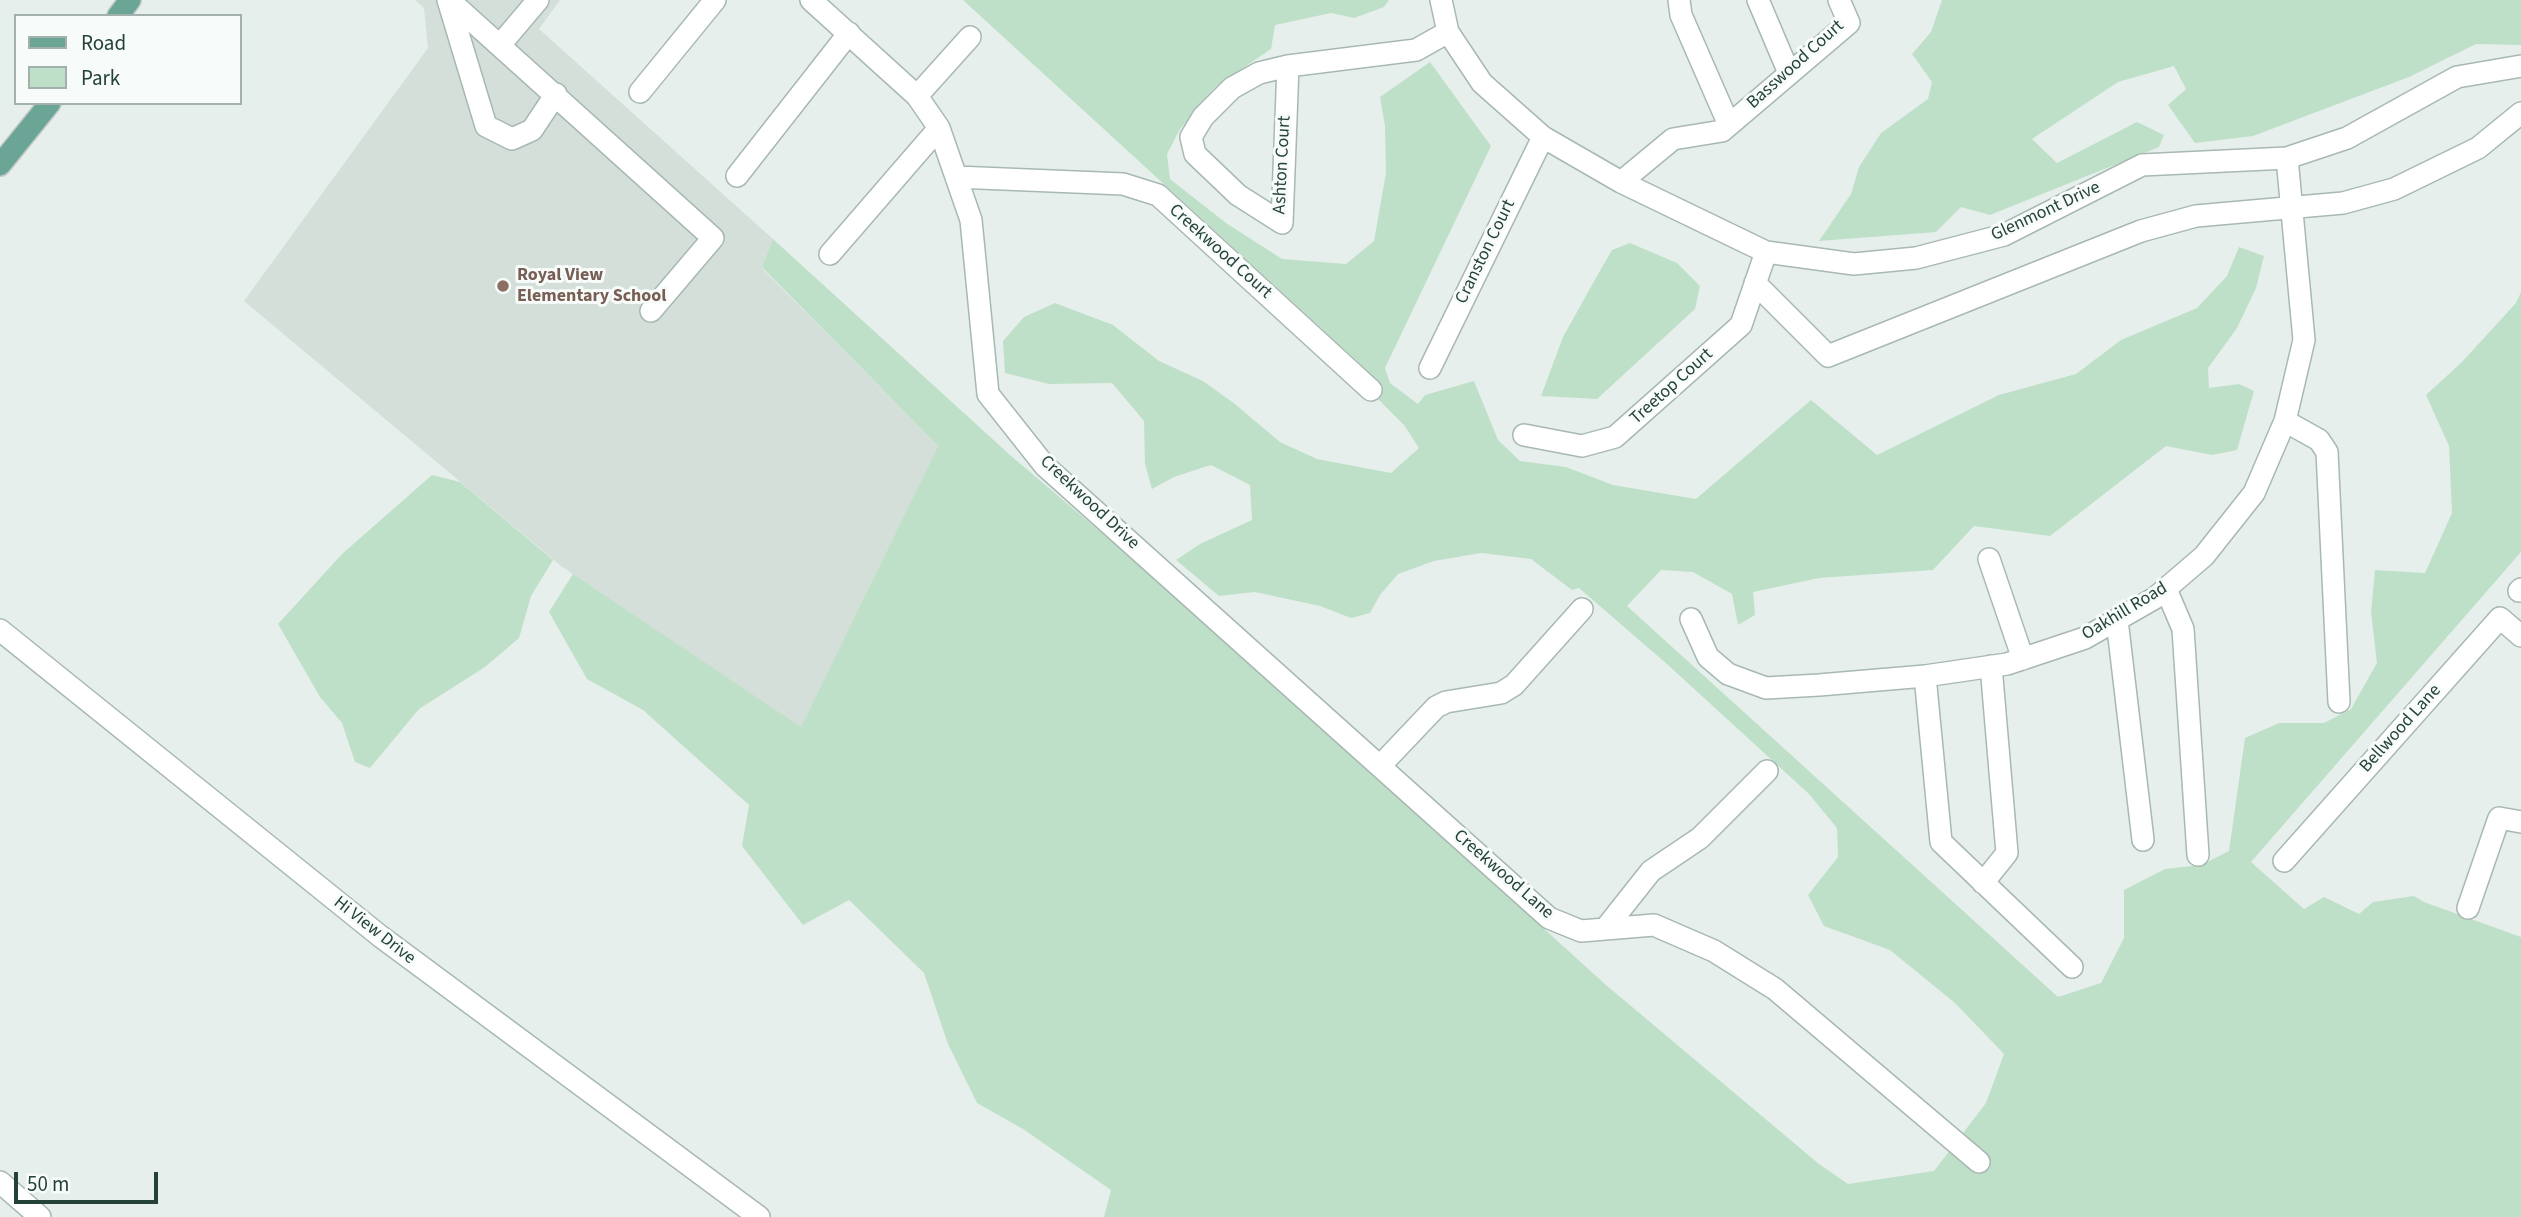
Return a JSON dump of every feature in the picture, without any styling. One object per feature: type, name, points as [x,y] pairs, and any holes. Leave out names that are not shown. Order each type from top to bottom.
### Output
[{"type":"main road","points":[[0,165],[48,105]]},
{"type":"street","points":[[449,0],[713,238],[651,311]]},
{"type":"street","points":[[449,0],[485,126],[512,139],[532,130],[556,94]]},
{"type":"street","points":[[500,45],[538,0]]},
{"type":"street","points":[[640,92],[715,0]]},
{"type":"street","name":"Creekwood Drive","points":[[811,0],[917,96],[939,128],[971,220],[988,394],[1045,466],[1380,766]]},
{"type":"street","name":"Glenmont Drive","points":[[1441,0],[1448,32],[1482,83],[1543,137],[1621,182],[1766,252],[1854,264],[1916,258],[2004,235],[2142,165],[2287,158],[2347,138],[2457,77],[2521,66]]},
{"type":"street","name":"Basswood Court","points":[[1679,0],[1681,15],[1729,125]]},
{"type":"street","points":[[1758,0],[1790,73]]},
{"type":"street","name":"Basswood Court","points":[[1621,182],[1673,139],[1722,131],[1849,23],[1839,0]]},
{"type":"street","name":"Ashton Court","points":[[1288,66],[1282,223],[1238,195],[1195,155],[1191,137],[1203,117],[1232,88],[1259,73],[1288,66],[1416,50],[1448,32]]},
{"type":"street","points":[[737,176],[849,33]]},
{"type":"street","points":[[917,96],[970,37]]},
{"type":"street","points":[[1755,283],[1828,356],[2141,232],[2196,216],[2343,203],[2394,189],[2479,148],[2521,113]]},
{"type":"street","points":[[830,254],[939,128]]},
{"type":"street","name":"Cranston Court","points":[[1430,368],[1543,137]]},
{"type":"street","name":"Oakhill Road","points":[[1691,619],[1709,657],[1728,674],[1766,688],[1925,676],[2023,659],[2085,638],[2166,589],[2204,556],[2254,493],[2285,421],[2304,340],[2287,158]]},
{"type":"street","name":"Creekwood Court","points":[[956,177],[1123,184],[1158,195],[1371,390]]},
{"type":"street","name":"Treetop Court","points":[[1524,435],[1582,446],[1615,437],[1741,325],[1766,252]]},
{"type":"street","points":[[2285,421],[2319,440],[2327,452],[2339,702]]},
{"type":"street","points":[[1989,559],[2023,659]]},
{"type":"street","points":[[2166,589],[2183,629],[2199,855]]},
{"type":"street","points":[[1380,766],[1436,707],[1446,702],[1501,694],[1514,685],[1582,609]]},
{"type":"street","name":"Bellwood Lane","points":[[2284,860],[2500,618],[2521,636]]},
{"type":"street","points":[[2117,620],[2143,839]]},
{"type":"street","name":"Hi View Drive","points":[[0,630],[380,936],[760,1217]]},
{"type":"street","points":[[1983,883],[2007,853],[1991,666]]},
{"type":"street","points":[[1925,676],[1941,842],[2072,967]]},
{"type":"street","name":"Creekwood Lane","points":[[1380,766],[1549,918],[1581,931],[1654,925],[1714,951],[1775,989],[1979,1162]]},
{"type":"street","points":[[1605,929],[1651,871],[1700,838],[1767,771]]},
{"type":"street","points":[[2468,908],[2499,818],[2521,822]]},
{"type":"street","points":[[0,1182],[40,1217]]},
{"type":"shaded area","points":[[415,0],[560,0],[539,29],[773,239],[762,268],[938,446],[801,728],[561,566],[244,301],[428,48],[424,8]]},
{"type":"green space","points":[[963,0],[1389,0],[1384,7],[1354,18],[1331,13],[1275,25],[1271,49],[1215,87],[1180,129],[1167,154],[1170,179],[1226,223],[1282,259],[1346,264],[1374,241],[1386,173],[1385,126],[1380,97],[1430,62],[1491,146],[1385,368],[1390,383],[1418,404],[1425,395],[1474,381],[1498,440],[1520,461],[1566,467],[1613,485],[1696,499],[1811,400],[1877,455],[1999,395],[2076,374],[2121,340],[2197,308],[2227,276],[2239,247],[2264,256],[2256,288],[2237,328],[2208,368],[2209,388],[2239,384],[2254,391],[2237,450],[2212,455],[2166,446],[2050,536],[1974,526],[1933,570],[1819,578],[1753,592],[1755,615],[1738,625],[1732,594],[1693,572],[1661,570],[1627,606],[2058,997],[2101,983],[2124,938],[2124,890],[2165,869],[2201,865],[2229,851],[2245,738],[2279,723],[2324,723],[2351,709],[2377,663],[2371,612],[2375,570],[2425,573],[2452,513],[2449,446],[2426,395],[2462,362],[2516,303],[2521,292],[2521,552],[2251,862],[2304,909],[2324,897],[2359,914],[2373,902],[2414,896],[2521,937],[2521,1217],[1104,1217],[1111,1190],[1023,1129],[977,1103],[948,1044],[924,973],[849,900],[803,925],[742,846],[749,805],[643,710],[587,679],[549,612],[573,574],[801,727],[938,446],[762,267],[773,239],[1010,455],[1190,608],[1606,985],[1819,1164],[1848,1184],[1934,1171],[1986,1103],[2004,1054],[1955,1003],[1890,950],[1824,926],[1808,895],[1838,857],[1837,828],[1809,794],[1668,665],[1579,588],[1572,590],[1531,559],[1481,553],[1434,561],[1398,574],[1380,595],[1370,613],[1351,618],[1320,606],[1255,592],[1219,596],[1176,560],[1200,544],[1252,520],[1250,485],[1211,465],[1174,477],[1152,489],[1145,464],[1144,421],[1112,383],[1049,384],[1005,373],[1003,341],[1024,317],[1055,303],[1113,325],[1159,361],[1203,381],[1280,442],[1317,459],[1391,473],[1419,448],[1404,425],[1378,399],[1370,373]]},
{"type":"green space","points":[[1942,0],[2521,0],[2521,45],[2476,44],[2409,77],[2253,136],[2195,143],[2168,105],[2186,89],[2174,66],[2118,82],[2032,139],[2057,163],[2137,122],[2164,135],[2159,147],[1990,215],[1961,207],[1936,232],[1819,241],[1851,194],[1859,167],[1881,133],[1928,99],[1932,82],[1912,54],[1931,32]]},
{"type":"green space","points":[[1630,243],[1677,263],[1700,286],[1695,309],[1597,399],[1541,396],[1563,337],[1612,250]]},
{"type":"green space","points":[[432,475],[460,482],[553,560],[531,596],[519,638],[485,667],[419,709],[370,768],[355,762],[342,723],[320,697],[278,624],[342,554]]},
{"type":"place","name":"Royal View Elementary School","points":[[503,286]]}]
